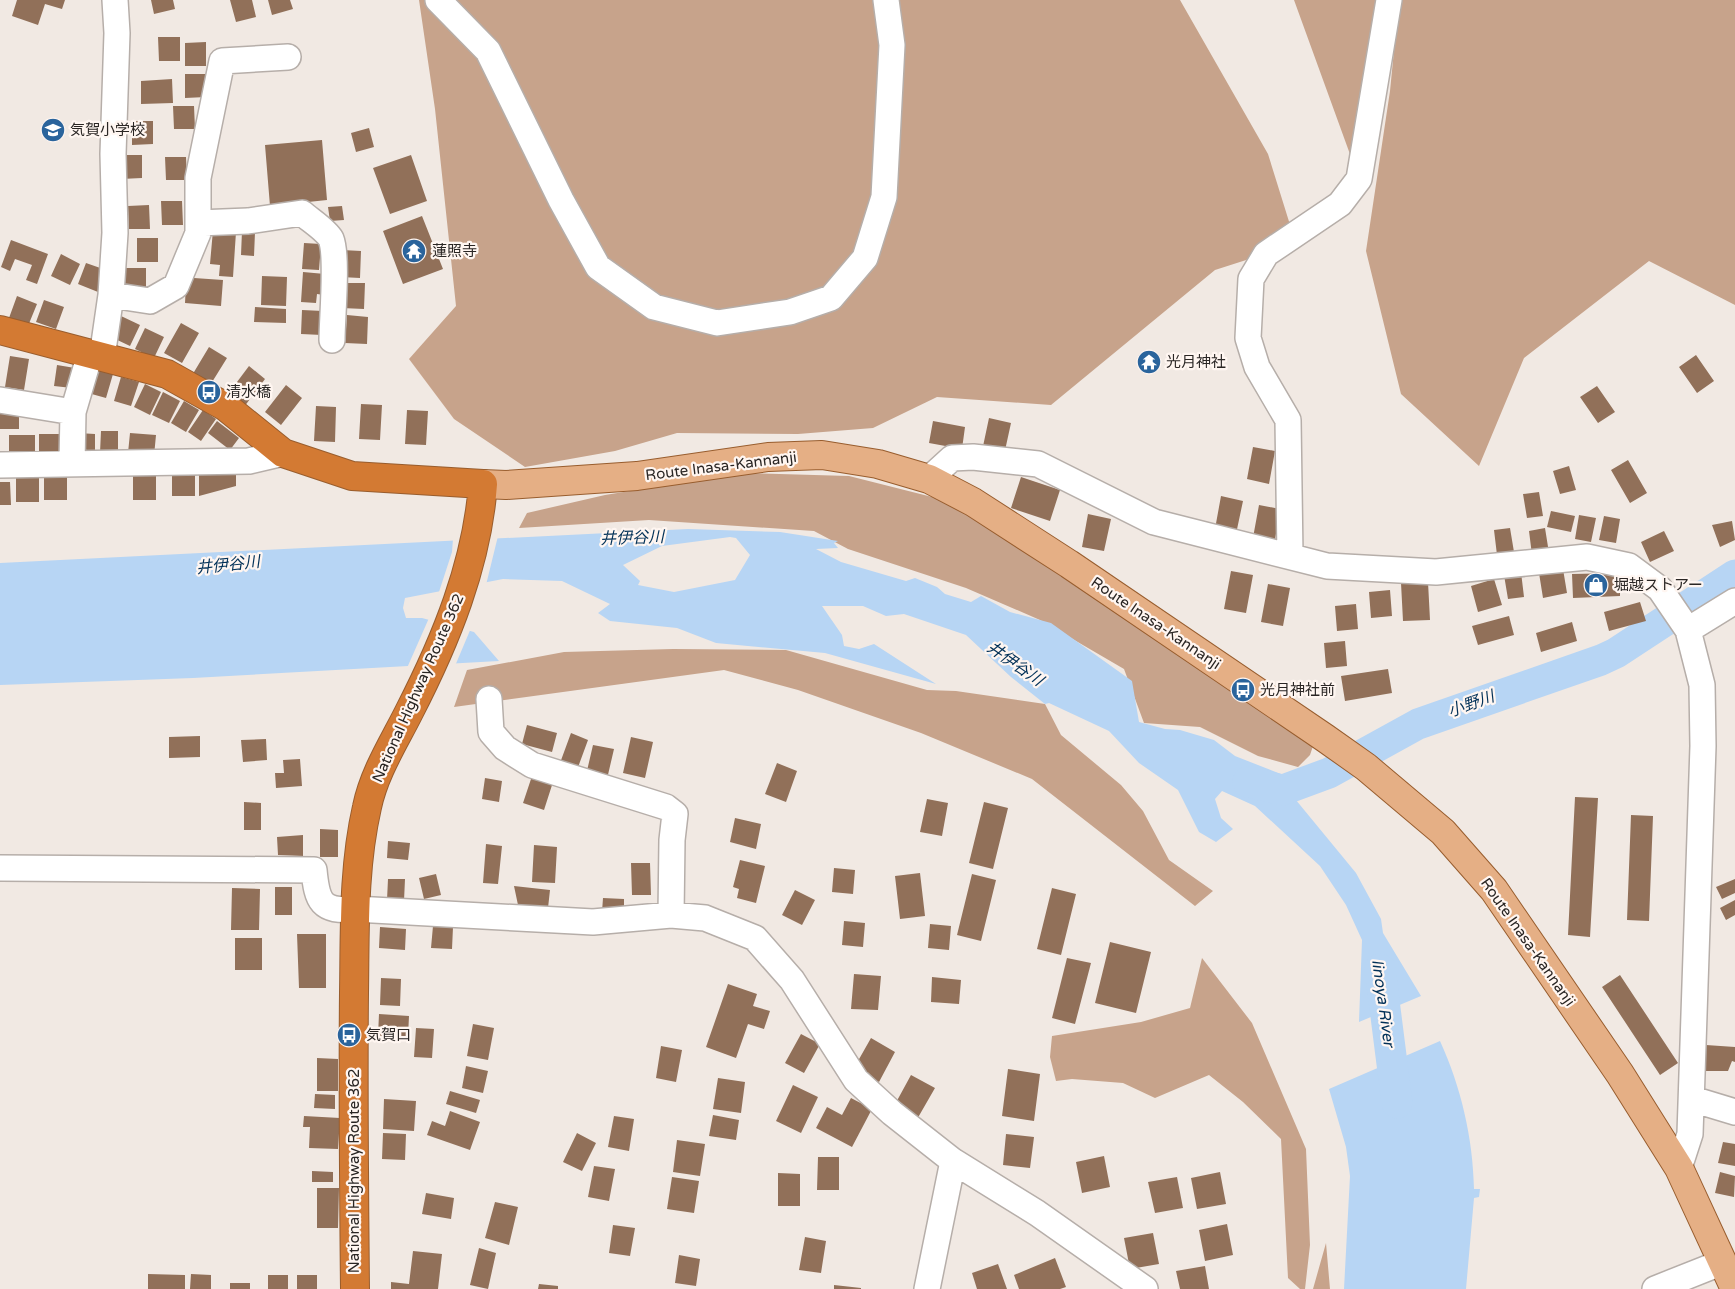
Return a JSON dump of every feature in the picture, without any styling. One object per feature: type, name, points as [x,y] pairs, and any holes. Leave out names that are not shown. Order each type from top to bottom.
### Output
[{"type":"highway","points":[[0,330],[167,374],[226,407],[283,453],[352,476],[483,484]]},
{"type":"highway","name":"National Highway Route 362","points":[[355,1289],[355,909],[358,859],[367,805],[391,745],[446,632],[464,581],[476,541],[483,484]]},
{"type":"main road","name":"Route Inasa-Kannanji","points":[[483,484],[506,486],[637,476],[768,457],[822,455],[878,464],[929,479],[973,502],[1061,558],[1325,738],[1366,767],[1443,832],[1494,890],[1620,1074],[1679,1168],[1730,1272]]},
{"type":"street","points":[[72,464],[73,412],[96,356],[111,295],[115,234],[112,154],[117,33],[115,0]]},
{"type":"street","points":[[438,0],[488,51],[561,200],[598,268],[654,307],[717,323],[790,312],[831,298],[865,258],[884,197],[892,44],[886,0]]},
{"type":"street","points":[[1290,556],[1288,420],[1257,367],[1248,338],[1251,279],[1266,254],[1340,204],[1359,179],[1388,0]]},
{"type":"street","points":[[111,295],[150,301],[176,286],[198,233],[198,178],[222,61],[288,57]]},
{"type":"street","points":[[198,223],[248,221],[302,213],[315,224],[331,239],[334,266],[332,340]]},
{"type":"street","points":[[0,400],[73,412]]},
{"type":"street","points":[[0,465],[249,461],[283,453]]},
{"type":"street","points":[[929,479],[952,458],[973,457],[1038,464],[1154,522],[1327,566],[1436,572],[1587,557],[1629,566],[1660,589],[1688,630],[1702,685],[1703,746],[1692,1099],[1690,1134],[1679,1168]]},
{"type":"street","points":[[1688,630],[1735,602]]},
{"type":"street","points":[[489,699],[491,732],[505,748],[532,765],[666,807],[675,814],[672,840],[671,915]]},
{"type":"street","points":[[0,868],[314,870],[316,894],[324,906],[338,910],[355,909],[593,922],[671,915],[705,918],[755,938],[792,980],[856,1080],[892,1113],[953,1162],[1037,1213],[1145,1289]]},
{"type":"street","points":[[1692,1099],[1735,1112]]},
{"type":"street","points":[[927,1289],[953,1162]]},
{"type":"street","points":[[1655,1289],[1730,1272]]},
{"type":"shaded area","points":[[419,0],[1180,0],[1268,154],[1296,244],[1215,270],[1051,405],[937,397],[873,428],[798,434],[677,433],[615,451],[525,467],[454,419],[409,359],[456,306],[435,109]]},
{"type":"shaded area","points":[[1294,0],[1376,0],[1359,179]]},
{"type":"shaded area","points":[[1399,0],[1735,0],[1735,305],[1649,261],[1524,358],[1479,466],[1401,394],[1366,251],[1390,91]]},
{"type":"shaded area","points":[[742,473],[849,476],[944,500],[1114,609],[1313,746],[1310,755],[1298,767],[1258,756],[1200,727],[1144,723],[1124,669],[1040,620],[966,588],[848,549],[814,531],[649,520],[519,528],[527,513],[605,495]]},
{"type":"shaded area","points":[[673,649],[786,650],[927,690],[956,691],[1045,704],[1061,735],[1121,785],[1143,811],[1169,860],[1213,891],[1195,906],[1032,779],[921,733],[798,690],[724,670],[454,707],[467,670],[564,652]]},
{"type":"shaded area","points":[[1202,958],[1252,1023],[1306,1149],[1310,1245],[1305,1289],[1300,1289],[1288,1278],[1281,1139],[1243,1102],[1209,1075],[1155,1098],[1123,1083],[1072,1079],[1056,1081],[1050,1057],[1052,1036],[1141,1022],[1190,1008]]},
{"type":"shaded area","points":[[1326,1243],[1330,1289],[1313,1289]]},
{"type":"water","name":"井伊谷川","points":[[688,529],[780,532],[838,541],[834,543],[838,548],[816,549],[841,562],[906,581],[915,578],[937,587],[945,594],[971,602],[981,596],[1010,612],[1051,623],[1132,681],[1139,722],[1165,729],[1180,730],[1214,740],[1235,756],[1291,778],[1291,794],[1356,873],[1381,919],[1383,933],[1421,996],[1359,1022],[1362,940],[1346,905],[1320,866],[1255,806],[1222,791],[1215,799],[1221,818],[1233,829],[1216,842],[1199,832],[1178,790],[1139,763],[1109,731],[1049,703],[1045,704],[1011,677],[966,635],[904,614],[886,616],[863,606],[822,606],[842,635],[844,646],[859,649],[874,644],[936,684],[825,653],[716,643],[677,628],[610,621],[598,613],[610,604],[562,581],[503,579],[405,598],[403,608],[406,618],[422,618],[474,632],[499,661],[193,678],[0,685],[0,563]],"holes":[[[730,537],[736,538],[750,555],[735,580],[674,592],[638,585],[640,581],[623,565],[662,546]]]},
{"type":"water","points":[[1440,1041],[1454,1076],[1465,1113],[1474,1189],[1480,1189],[1479,1197],[1474,1198],[1466,1289],[1344,1289],[1350,1176],[1346,1147],[1329,1089]]},
{"type":"pier","points":[[498,536],[486,585],[438,595],[452,552],[453,539]]},
{"type":"pier","points":[[429,618],[471,628],[455,666],[407,668]]},
{"type":"building","points":[[17,0],[65,0],[62,9],[45,4],[38,25],[12,16]]},
{"type":"building","points":[[151,0],[173,0],[175,9],[154,14]]},
{"type":"building","points":[[230,0],[252,0],[256,17],[236,22]]},
{"type":"building","points":[[268,0],[290,0],[293,9],[272,15]]},
{"type":"building","points":[[158,37],[180,37],[180,61],[159,61]]},
{"type":"building","points":[[206,42],[206,66],[185,66],[185,43]]},
{"type":"building","points":[[185,74],[206,74],[206,97],[185,98]]},
{"type":"building","points":[[172,79],[173,103],[141,104],[141,81]]},
{"type":"building","points":[[173,106],[194,106],[195,129],[174,129]]},
{"type":"building","points":[[132,121],[153,121],[153,144],[132,145]]},
{"type":"building","points":[[369,128],[374,147],[356,152],[351,133]]},
{"type":"building","points":[[322,140],[327,200],[270,206],[265,145]]},
{"type":"building","points":[[121,155],[142,155],[142,178],[121,179]]},
{"type":"building","points":[[411,155],[427,201],[390,214],[373,168]]},
{"type":"building","points":[[165,157],[186,157],[187,180],[166,180]]},
{"type":"building","points":[[161,201],[182,201],[183,225],[162,225]]},
{"type":"building","points":[[149,205],[150,229],[129,229],[128,206]]},
{"type":"building","points":[[342,206],[344,220],[330,221],[328,207]]},
{"type":"building","points":[[422,216],[443,269],[403,284],[383,231]]},
{"type":"building","points":[[213,230],[236,232],[233,277],[219,276],[220,265],[210,264]]},
{"type":"building","points":[[242,231],[255,232],[254,256],[241,255]]},
{"type":"building","points":[[137,238],[158,238],[158,262],[137,262]]},
{"type":"building","points":[[11,240],[48,254],[37,284],[26,280],[32,265],[15,259],[10,271],[1,267]]},
{"type":"building","points":[[304,243],[321,244],[319,270],[302,269]]},
{"type":"building","points":[[342,250],[361,251],[360,278],[341,277]]},
{"type":"building","points":[[61,254],[80,264],[70,285],[51,276]]},
{"type":"building","points":[[86,263],[106,270],[98,292],[78,284]]},
{"type":"building","points":[[125,268],[146,268],[146,292],[125,292]]},
{"type":"building","points":[[303,272],[325,274],[324,295],[317,294],[316,303],[301,302]]},
{"type":"building","points":[[262,276],[287,277],[286,306],[261,305]]},
{"type":"building","points":[[194,278],[223,280],[221,306],[185,303],[186,284]]},
{"type":"building","points":[[343,283],[365,283],[364,309],[342,308]]},
{"type":"building","points":[[17,296],[37,304],[28,326],[9,318]]},
{"type":"building","points":[[44,300],[64,307],[56,329],[36,322]]},
{"type":"building","points":[[255,307],[286,309],[286,323],[254,322]]},
{"type":"building","points":[[302,310],[323,311],[322,335],[301,334]]},
{"type":"building","points":[[347,315],[368,317],[367,344],[345,343]]},
{"type":"building","points":[[121,316],[140,325],[130,346],[111,337]]},
{"type":"building","points":[[181,323],[199,333],[182,363],[164,353]]},
{"type":"building","points":[[145,328],[164,337],[154,358],[135,349]]},
{"type":"building","points":[[209,347],[227,358],[209,387],[191,377]]},
{"type":"building","points":[[1696,355],[1714,381],[1697,393],[1679,367]]},
{"type":"building","points":[[10,356],[29,359],[24,390],[5,387]]},
{"type":"building","points":[[57,365],[75,368],[72,388],[54,386]]},
{"type":"building","points":[[249,366],[265,379],[244,407],[228,394]]},
{"type":"building","points":[[96,369],[113,374],[106,398],[88,393]]},
{"type":"building","points":[[121,377],[139,382],[131,406],[114,401]]},
{"type":"building","points":[[145,384],[161,392],[150,415],[134,407]]},
{"type":"building","points":[[286,385],[302,398],[281,425],[265,412]]},
{"type":"building","points":[[1597,386],[1615,412],[1598,423],[1580,397]]},
{"type":"building","points":[[163,392],[180,401],[169,423],[152,415]]},
{"type":"building","points":[[184,401],[199,410],[186,432],[171,423]]},
{"type":"building","points":[[361,404],[382,405],[380,440],[359,439]]},
{"type":"building","points":[[316,406],[336,407],[335,442],[314,441]]},
{"type":"building","points":[[0,409],[19,409],[19,429],[0,429]]},
{"type":"building","points":[[203,410],[216,419],[201,441],[188,432]]},
{"type":"building","points":[[407,410],[428,411],[426,445],[405,444]]},
{"type":"building","points":[[989,418],[1011,423],[1004,455],[982,451]]},
{"type":"building","points":[[217,421],[239,438],[230,450],[208,433]]},
{"type":"building","points":[[933,421],[965,427],[962,449],[929,443]]},
{"type":"building","points":[[101,431],[118,431],[118,454],[100,453]]},
{"type":"building","points":[[78,433],[95,434],[95,456],[77,456]]},
{"type":"building","points":[[130,433],[156,435],[154,456],[128,453]]},
{"type":"building","points":[[39,434],[65,434],[65,453],[39,453]]},
{"type":"building","points":[[9,435],[35,435],[35,454],[9,454]]},
{"type":"building","points":[[1253,447],[1275,451],[1269,484],[1247,479]]},
{"type":"building","points":[[1628,460],[1647,493],[1630,503],[1611,470]]},
{"type":"building","points":[[1569,466],[1576,490],[1560,494],[1553,471]]},
{"type":"building","points":[[172,473],[195,473],[195,496],[172,496]]},
{"type":"building","points":[[199,474],[236,474],[236,486],[199,496]]},
{"type":"building","points":[[133,476],[156,476],[156,500],[133,500]]},
{"type":"building","points":[[44,477],[67,477],[67,500],[44,500]]},
{"type":"building","points":[[1021,477],[1060,490],[1050,521],[1011,508]]},
{"type":"building","points":[[16,478],[39,478],[39,502],[16,502]]},
{"type":"building","points":[[0,482],[10,482],[11,505],[0,505]]},
{"type":"building","points":[[1539,492],[1543,516],[1527,518],[1523,494]]},
{"type":"building","points":[[1221,496],[1243,501],[1236,534],[1215,529]]},
{"type":"building","points":[[1259,505],[1280,509],[1274,546],[1252,543]]},
{"type":"building","points":[[1551,511],[1575,516],[1571,532],[1547,527]]},
{"type":"building","points":[[1088,514],[1111,519],[1104,551],[1082,547]]},
{"type":"building","points":[[1579,515],[1596,518],[1591,542],[1575,539]]},
{"type":"building","points":[[1604,516],[1620,519],[1616,543],[1599,540]]},
{"type":"building","points":[[1732,521],[1735,540],[1720,547],[1712,525]]},
{"type":"building","points":[[1510,528],[1514,552],[1497,555],[1494,530]]},
{"type":"building","points":[[1545,528],[1549,553],[1532,555],[1529,531]]},
{"type":"building","points":[[1664,531],[1674,551],[1650,562],[1641,542]]},
{"type":"building","points":[[1563,569],[1567,593],[1543,598],[1539,573]]},
{"type":"building","points":[[1231,571],[1253,575],[1246,613],[1224,609]]},
{"type":"building","points":[[1521,572],[1524,597],[1508,599],[1504,575]]},
{"type":"building","name":"堀越ストアー","points":[[1620,573],[1620,596],[1573,598],[1572,574]]},
{"type":"building","points":[[1494,579],[1502,605],[1478,612],[1471,586]]},
{"type":"building","points":[[1428,582],[1430,620],[1403,621],[1401,583]]},
{"type":"building","points":[[1268,584],[1290,588],[1283,626],[1261,622]]},
{"type":"building","points":[[1390,590],[1392,616],[1371,618],[1369,592]]},
{"type":"building","points":[[1640,602],[1646,621],[1609,631],[1604,612]]},
{"type":"building","points":[[1356,604],[1358,629],[1337,631],[1335,606]]},
{"type":"building","points":[[1509,616],[1514,635],[1478,645],[1472,626]]},
{"type":"building","points":[[1572,622],[1577,641],[1541,652],[1536,633]]},
{"type":"building","points":[[1345,641],[1347,666],[1326,668],[1324,643]]},
{"type":"building","points":[[1388,669],[1392,693],[1345,701],[1341,676]]},
{"type":"building","points":[[527,725],[557,733],[552,752],[522,744]]},
{"type":"building","points":[[571,733],[588,740],[577,770],[560,763]]},
{"type":"building","points":[[200,736],[200,757],[169,758],[169,737]]},
{"type":"building","points":[[631,737],[653,742],[645,778],[623,773]]},
{"type":"building","points":[[266,739],[267,760],[243,762],[241,740]]},
{"type":"building","points":[[593,745],[614,749],[607,779],[586,775]]},
{"type":"building","points":[[300,759],[302,786],[276,788],[275,773],[284,773],[283,760]]},
{"type":"building","points":[[777,763],[797,771],[786,802],[765,794]]},
{"type":"building","points":[[532,776],[553,782],[544,810],[523,803]]},
{"type":"building","points":[[485,778],[502,781],[499,802],[482,799]]},
{"type":"building","points":[[1575,797],[1598,798],[1590,937],[1568,935]]},
{"type":"building","points":[[927,799],[948,803],[942,836],[920,832]]},
{"type":"building","points":[[244,802],[261,803],[261,830],[244,830]]},
{"type":"building","points":[[984,802],[1008,808],[993,869],[969,863]]},
{"type":"building","points":[[1631,815],[1653,816],[1649,921],[1627,920]]},
{"type":"building","points":[[735,818],[761,824],[756,849],[730,842]]},
{"type":"building","points":[[320,829],[338,830],[338,857],[320,857]]},
{"type":"building","points":[[303,835],[303,856],[278,855],[277,837]]},
{"type":"building","points":[[388,841],[410,843],[408,860],[387,858]]},
{"type":"building","points":[[486,844],[502,846],[498,884],[483,883]]},
{"type":"building","points":[[534,845],[557,847],[555,883],[532,882]]},
{"type":"building","points":[[740,860],[765,866],[756,903],[737,898],[739,889],[733,887]]},
{"type":"building","points":[[631,863],[650,863],[651,895],[632,895]]},
{"type":"building","points":[[834,868],[855,870],[853,894],[832,892]]},
{"type":"building","points":[[920,873],[925,916],[900,919],[895,876]]},
{"type":"building","points":[[436,874],[441,895],[424,899],[419,878]]},
{"type":"building","points":[[972,874],[996,880],[981,941],[957,935]]},
{"type":"building","points":[[388,879],[405,879],[404,901],[387,900]]},
{"type":"building","points":[[1735,879],[1735,893],[1722,899],[1716,887]]},
{"type":"building","points":[[514,886],[550,890],[548,908],[518,905]]},
{"type":"building","points":[[275,887],[292,887],[292,915],[275,915]]},
{"type":"building","points":[[232,888],[260,889],[259,930],[231,930]]},
{"type":"building","points":[[1052,888],[1076,894],[1061,955],[1037,949]]},
{"type":"building","points":[[795,890],[815,900],[802,925],[782,915]]},
{"type":"building","points":[[603,898],[624,899],[624,912],[602,912]]},
{"type":"building","points":[[1735,900],[1735,915],[1726,920],[1720,908]]},
{"type":"building","points":[[844,921],[865,923],[863,947],[842,945]]},
{"type":"building","points":[[930,924],[951,926],[949,950],[928,948]]},
{"type":"building","points":[[433,926],[453,927],[452,949],[431,948]]},
{"type":"building","points":[[380,927],[406,929],[405,950],[379,948]]},
{"type":"building","points":[[297,934],[326,934],[326,988],[299,988]]},
{"type":"building","points":[[235,938],[262,938],[262,970],[235,970]]},
{"type":"building","points":[[1110,942],[1151,952],[1136,1013],[1095,1003]]},
{"type":"building","points":[[1067,958],[1091,963],[1075,1024],[1052,1018]]},
{"type":"building","points":[[854,974],[881,976],[878,1010],[851,1009]]},
{"type":"building","points":[[1620,975],[1678,1063],[1660,1075],[1602,987]]},
{"type":"building","points":[[932,977],[961,980],[959,1004],[931,1002]]},
{"type":"building","points":[[381,978],[401,979],[400,1006],[380,1005]]},
{"type":"building","points":[[728,984],[757,994],[753,1006],[770,1011],[764,1029],[748,1024],[736,1058],[706,1047]]},
{"type":"building","points":[[379,1014],[409,1016],[408,1037],[378,1036]]},
{"type":"building","points":[[473,1024],[494,1028],[488,1060],[467,1056]]},
{"type":"building","points":[[416,1028],[434,1029],[432,1058],[414,1057]]},
{"type":"building","points":[[801,1034],[820,1044],[804,1073],[785,1063]]},
{"type":"building","points":[[871,1038],[895,1052],[879,1082],[854,1068]]},
{"type":"building","points":[[1706,1045],[1735,1047],[1735,1062],[1732,1061],[1728,1071],[1705,1071]]},
{"type":"building","points":[[661,1046],[682,1050],[676,1082],[656,1078]]},
{"type":"building","points":[[317,1058],[338,1059],[338,1091],[317,1091]]},
{"type":"building","points":[[466,1066],[488,1071],[483,1093],[462,1088]]},
{"type":"building","points":[[1008,1069],[1040,1074],[1034,1121],[1002,1116]]},
{"type":"building","points":[[911,1075],[935,1088],[916,1121],[893,1108]]},
{"type":"building","points":[[718,1078],[745,1082],[741,1113],[713,1109]]},
{"type":"building","points":[[793,1085],[818,1097],[801,1133],[776,1121]]},
{"type":"building","points":[[450,1091],[480,1100],[476,1113],[446,1104]]},
{"type":"building","points":[[315,1094],[335,1095],[335,1109],[314,1108]]},
{"type":"building","points":[[851,1098],[872,1109],[852,1147],[816,1128],[827,1107],[842,1115]]},
{"type":"building","points":[[384,1099],[416,1101],[414,1131],[383,1129]]},
{"type":"building","points":[[450,1111],[480,1122],[470,1150],[427,1135],[432,1121],[445,1126]]},
{"type":"building","points":[[713,1115],[739,1120],[736,1140],[709,1136]]},
{"type":"building","points":[[304,1116],[340,1118],[338,1149],[309,1148],[310,1127],[303,1127]]},
{"type":"building","points":[[614,1116],[634,1119],[629,1151],[608,1147]]},
{"type":"building","points":[[383,1133],[406,1134],[405,1160],[382,1159]]},
{"type":"building","points":[[577,1133],[596,1143],[582,1171],[563,1162]]},
{"type":"building","points":[[1006,1134],[1034,1137],[1030,1168],[1003,1165]]},
{"type":"building","points":[[677,1140],[705,1144],[700,1176],[673,1172]]},
{"type":"building","points":[[1723,1142],[1735,1144],[1735,1166],[1718,1163]]},
{"type":"building","points":[[1104,1156],[1110,1187],[1082,1193],[1076,1162]]},
{"type":"building","points":[[818,1157],[839,1157],[839,1190],[817,1190]]},
{"type":"building","points":[[594,1166],[615,1169],[609,1201],[588,1197]]},
{"type":"building","points":[[312,1171],[333,1172],[333,1182],[312,1182]]},
{"type":"building","points":[[1220,1172],[1226,1204],[1197,1209],[1191,1178]]},
{"type":"building","points":[[1720,1172],[1735,1176],[1734,1197],[1715,1193]]},
{"type":"building","points":[[778,1173],[800,1174],[800,1206],[778,1206]]},
{"type":"building","points":[[672,1177],[699,1181],[694,1213],[667,1209]]},
{"type":"building","points":[[1177,1177],[1183,1208],[1155,1213],[1148,1182]]},
{"type":"building","points":[[317,1188],[339,1188],[338,1228],[317,1228]]},
{"type":"building","points":[[426,1193],[454,1198],[451,1219],[422,1214]]},
{"type":"building","points":[[495,1202],[518,1207],[509,1245],[485,1238]]},
{"type":"building","points":[[1227,1224],[1233,1255],[1205,1261],[1199,1230]]},
{"type":"building","points":[[613,1225],[635,1228],[630,1256],[609,1253]]},
{"type":"building","points":[[1153,1233],[1159,1264],[1130,1269],[1124,1238]]},
{"type":"building","points":[[805,1237],[826,1241],[821,1273],[799,1270]]},
{"type":"building","points":[[479,1248],[496,1253],[488,1289],[470,1285]]},
{"type":"building","points":[[413,1251],[442,1254],[438,1289],[391,1289],[391,1282],[409,1284]]},
{"type":"building","points":[[679,1255],[700,1259],[696,1286],[675,1283]]},
{"type":"building","points":[[1055,1258],[1066,1287],[1060,1289],[1019,1289],[1014,1275]]},
{"type":"building","points":[[998,1264],[1007,1289],[977,1289],[972,1273]]},
{"type":"building","points":[[1205,1266],[1209,1289],[1180,1289],[1176,1271]]},
{"type":"building","points":[[148,1274],[185,1275],[185,1289],[148,1289]]},
{"type":"building","points":[[191,1274],[211,1275],[211,1289],[190,1289]]},
{"type":"building","points":[[268,1275],[288,1275],[288,1289],[268,1289]]},
{"type":"building","points":[[297,1275],[317,1275],[317,1289],[297,1289]]},
{"type":"building","points":[[230,1283],[250,1283],[250,1289],[230,1289]]},
{"type":"building","points":[[539,1284],[558,1286],[558,1289],[538,1289]]},
{"type":"building","points":[[834,1285],[861,1288],[861,1289],[834,1289]]},
{"type":"waterway","name":"小野川","points":[[1248,782],[1283,790],[1329,773],[1418,724],[1601,660],[1616,653],[1735,575]]},
{"type":"waterway","name":"Iinoya River","points":[[1380,969],[1397,1103]]},
{"type":"place","name":"気賀小学校","points":[[53,130]]},
{"type":"place","name":"蓮照寺","points":[[414,251]]},
{"type":"place","name":"光月神社","points":[[1149,362]]},
{"type":"place","name":"清水橋","points":[[209,392]]},
{"type":"place","name":"堀越ストアー","points":[[1596,585]]},
{"type":"place","name":"光月神社前","points":[[1243,690]]},
{"type":"place","name":"気賀口","points":[[349,1035]]}]
